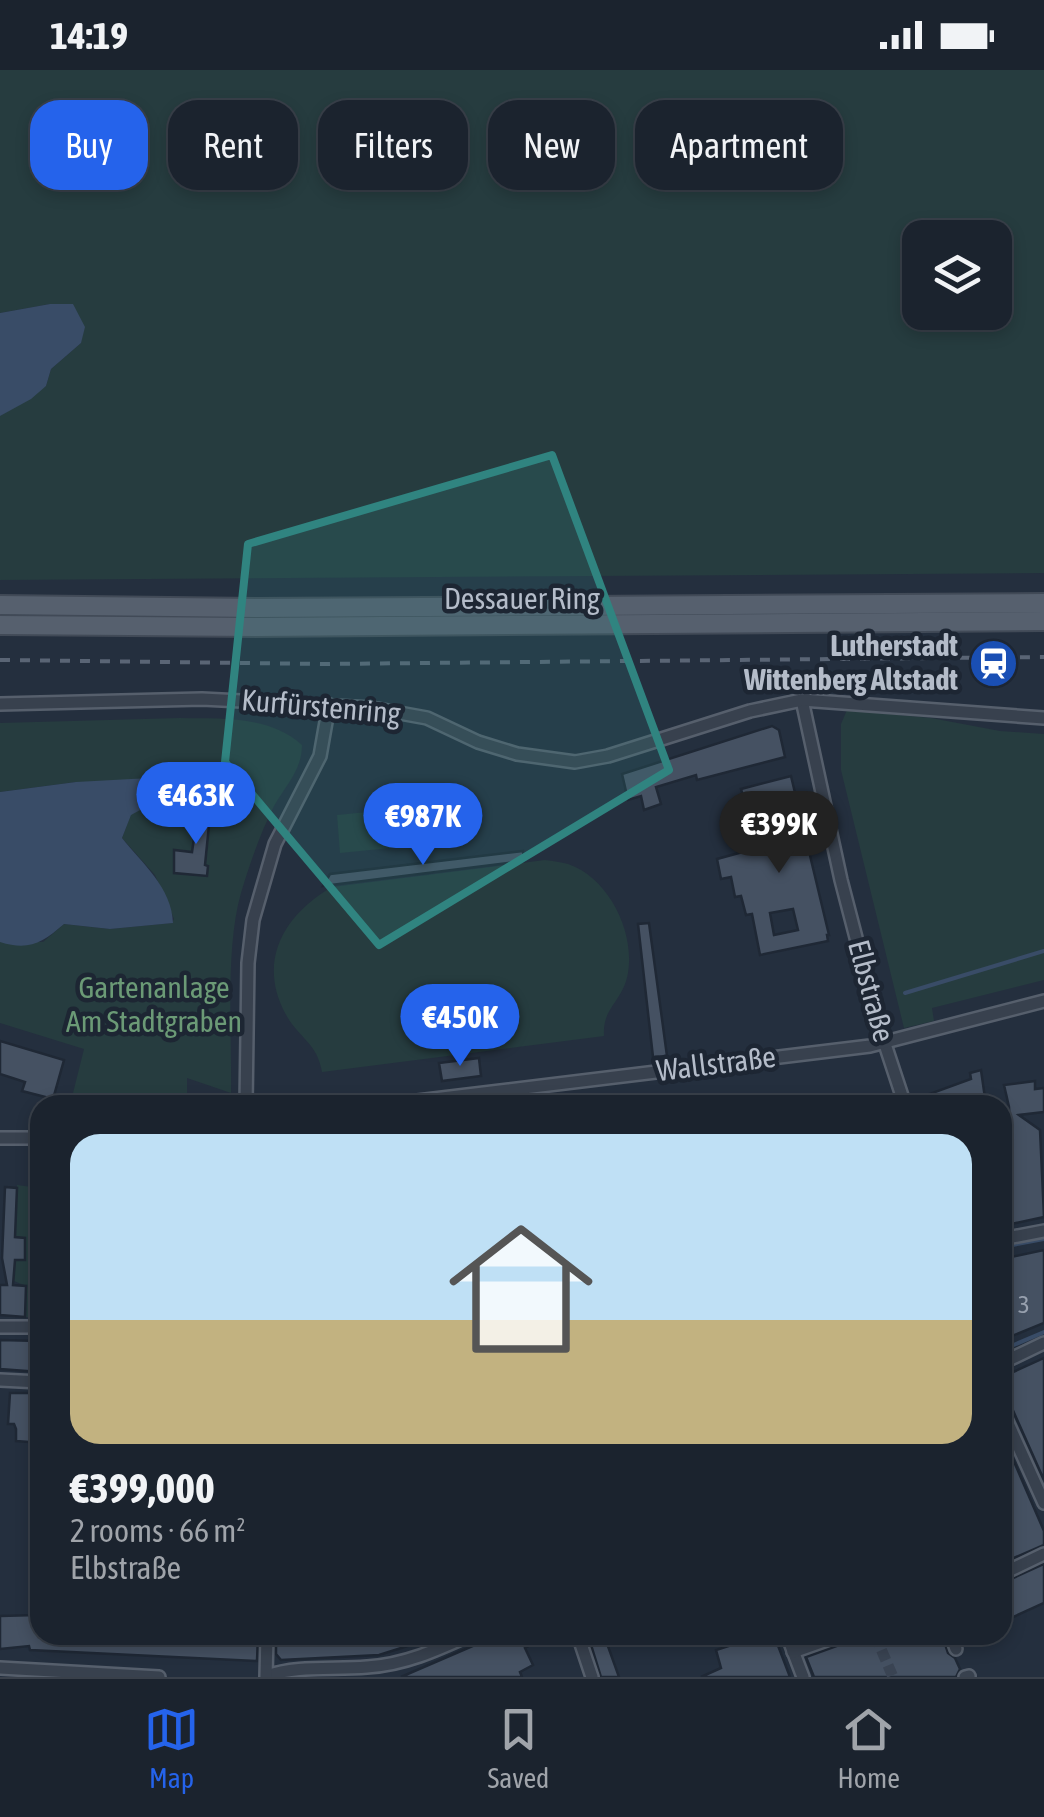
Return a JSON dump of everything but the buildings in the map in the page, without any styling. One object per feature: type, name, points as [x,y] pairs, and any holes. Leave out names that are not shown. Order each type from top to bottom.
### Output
[{"type":"main road","name":"Dessauer Ring","points":[[0,605],[256,608],[1044,603]]},
{"type":"main road","name":"Dessauer Ring","points":[[0,624],[518,626],[1044,621]]},
{"type":"street","name":"Kurfürstenring","points":[[0,704],[202,699],[328,705],[419,716],[506,751],[540,760],[575,762],[608,756],[750,711],[802,700],[1044,718]]},
{"type":"street","name":"Elbstraße","points":[[802,700],[825,814],[884,1042],[902,1095]]},
{"type":"street","points":[[246,1095],[248,964],[257,900],[281,829],[320,756],[328,705]]},
{"type":"street","name":"Wallstraße","points":[[463,1095],[884,1042],[1044,1000]]},
{"type":"street","points":[[0,1138],[30,1138]]},
{"type":"street","points":[[1012,1237],[1044,1231]]},
{"type":"street","points":[[0,1327],[30,1327]]},
{"type":"street","points":[[1012,1358],[1044,1343]]},
{"type":"street","points":[[0,1380],[30,1382]]},
{"type":"street","points":[[1012,1432],[1044,1503]]},
{"type":"street","points":[[1012,1569],[1044,1554]]},
{"type":"street","points":[[267,1645],[266,1676],[395,1663],[447,1645]]},
{"type":"street","points":[[581,1645],[592,1677]]},
{"type":"street","points":[[791,1645],[803,1677]]},
{"type":"street","points":[[793,1652],[813,1645]]},
{"type":"street","points":[[955,1645],[956,1649]]},
{"type":"street","points":[[0,1668],[159,1677]]},
{"type":"highlighted area","points":[[552,455],[669,770],[379,945],[225,762],[248,544]]},
{"type":"green space","points":[[0,70],[1044,70],[1044,573],[0,580],[0,416],[46,386],[51,369],[81,343],[50,304],[0,313]]},
{"type":"green space","points":[[847,710],[1044,734],[1044,980],[932,1008],[934,1021],[904,1028],[841,770],[841,724]]},
{"type":"green space","name":"Gartenanlage Am Stadtgraben","points":[[228,719],[275,728],[302,745],[296,770],[260,838],[236,915],[231,965],[231,1093],[187,1078],[187,1095],[72,1095],[84,1049],[0,1023],[0,942],[43,942],[64,924],[110,929],[172,923],[174,919],[155,875],[122,838],[131,814],[76,782],[0,792],[0,723]]},
{"type":"green space","points":[[438,805],[441,843],[340,853],[337,815]]},
{"type":"green space","points":[[545,860],[568,864],[596,881],[623,924],[628,973],[606,1018],[604,1036],[322,1072],[312,1047],[285,1013],[274,975],[280,940],[301,911],[332,887]]},
{"type":"green space","points":[[17,1185],[30,1187],[30,1317],[25,1317],[26,1286],[14,1281],[15,1260],[25,1260],[25,1239],[15,1237]]},
{"type":"water","points":[[73,304],[85,327],[81,343],[51,369],[46,386],[0,416],[0,313]]},
{"type":"water","points":[[150,778],[153,803],[131,815],[122,838],[162,887],[173,923],[110,929],[64,924],[35,944],[0,942],[0,792]]},
{"type":"waterway","points":[[905,993],[1044,951]]},
{"type":"waterway","points":[[1012,1245],[1044,1239]]},
{"type":"waterway","points":[[1012,1346],[1044,1332]]},
{"type":"tunnel","points":[[879,1645],[893,1677]]},
{"type":"railway","points":[[0,660],[323,664],[1044,657]]},
{"type":"place","name":"Lutherstadt Wittenberg Altstadt","points":[[993,663]]}]
